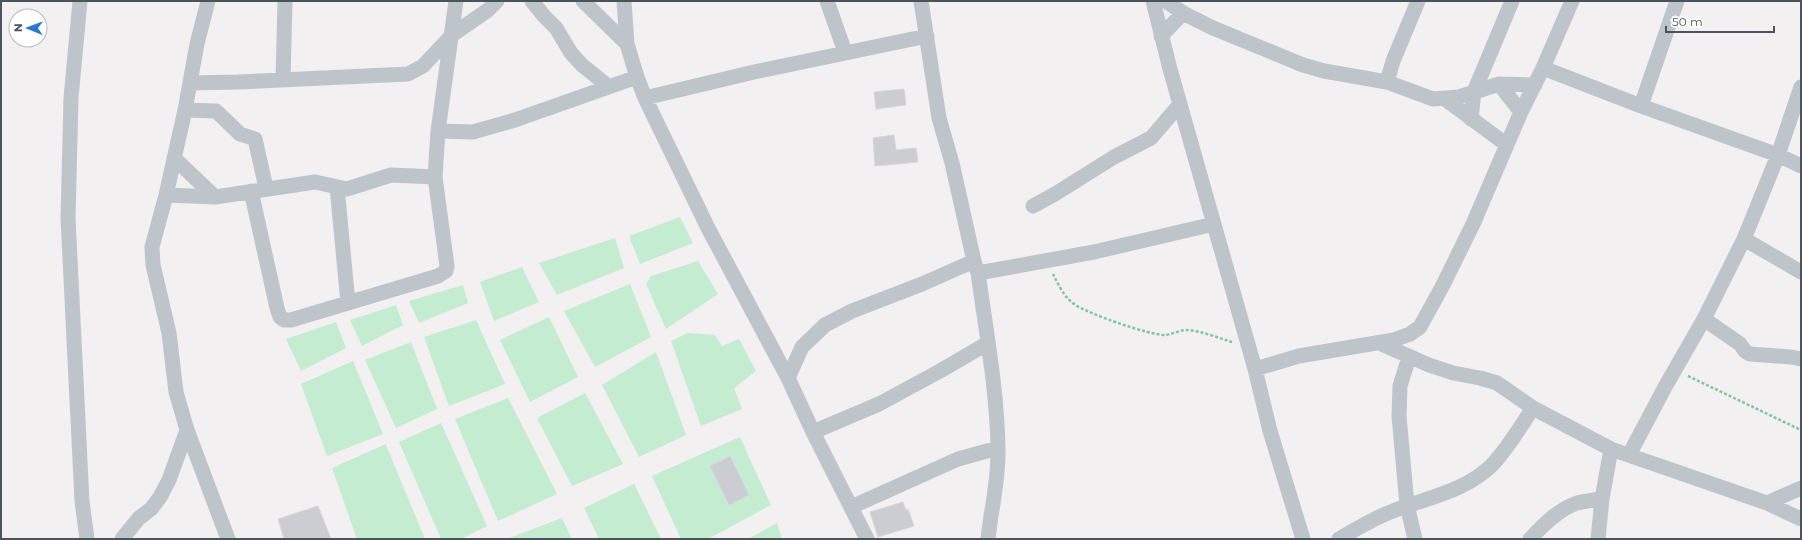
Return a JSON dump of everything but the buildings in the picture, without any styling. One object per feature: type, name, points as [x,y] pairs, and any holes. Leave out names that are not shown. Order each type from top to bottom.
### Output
[{"type":"street","points":[[80,1],[71,98],[68,218],[82,501],[87,539]]},
{"type":"street","points":[[208,1],[197,44],[185,110],[166,195],[152,247],[153,265],[169,334],[176,392],[187,430],[228,539]]},
{"type":"street","points":[[283,80],[285,1]]},
{"type":"street","points":[[251,191],[280,317],[284,320],[291,320],[438,276],[446,271],[447,266],[435,177],[438,131],[456,1]]},
{"type":"street","points":[[190,83],[397,76],[408,74],[423,66],[452,35],[488,10],[497,1]]},
{"type":"street","points":[[532,1],[556,28],[565,44],[582,66],[608,86]]},
{"type":"street","points":[[583,1],[627,44]]},
{"type":"street","points":[[624,1],[627,44],[645,98],[708,228],[788,378],[813,432],[867,539]]},
{"type":"street","points":[[827,1],[845,52]]},
{"type":"street","points":[[921,1],[939,118],[952,163],[976,267],[995,398],[998,448],[997,483],[988,539]]},
{"type":"street","points":[[1153,1],[1161,36],[1249,347],[1270,431],[1301,538]]},
{"type":"street","points":[[1166,1],[1183,13],[1213,28],[1303,65],[1324,71],[1387,82],[1433,99],[1459,98],[1499,84],[1535,85]]},
{"type":"street","points":[[1387,82],[1393,61],[1418,1]]},
{"type":"street","points":[[1471,119],[1474,92],[1512,1]]},
{"type":"street","points":[[1255,369],[1299,356],[1379,343],[1410,334],[1420,326],[1443,285],[1473,224],[1521,112],[1543,68],[1572,1]]},
{"type":"street","points":[[1640,106],[1677,1]]},
{"type":"street","points":[[1161,36],[1183,13]]},
{"type":"street","points":[[645,98],[754,72],[927,36]]},
{"type":"street","points":[[423,66],[445,76]]},
{"type":"street","points":[[1543,68],[1640,106],[1778,155],[1801,166]]},
{"type":"street","points":[[438,131],[473,132],[515,120],[637,77]]},
{"type":"street","points":[[1499,84],[1521,112]]},
{"type":"street","points":[[1629,456],[1674,370],[1704,319],[1744,239],[1778,155],[1801,87]]},
{"type":"street","points":[[1445,99],[1507,145]]},
{"type":"street","points":[[1033,206],[1055,194],[1114,156],[1151,138],[1180,104]]},
{"type":"street","points":[[185,110],[216,111],[240,134],[255,139],[266,188]]},
{"type":"street","points":[[174,158],[215,197]]},
{"type":"street","points":[[166,195],[215,197],[266,188],[315,182],[347,189],[391,175],[435,177]]},
{"type":"street","points":[[336,187],[348,303]]},
{"type":"street","points":[[788,378],[802,347],[825,325],[852,311],[922,284],[976,267],[1046,261],[1112,248],[1214,224]]},
{"type":"street","points":[[1744,239],[1801,272]]},
{"type":"street","points":[[1704,319],[1740,344],[1745,351],[1750,354],[1801,359]]},
{"type":"street","points":[[813,432],[879,404],[940,372],[988,343]]},
{"type":"street","points":[[1379,343],[1409,357],[1453,373],[1497,383],[1533,408],[1611,449],[1767,503],[1801,519]]},
{"type":"street","points":[[1409,357],[1402,374],[1399,403],[1402,463],[1407,506],[1415,539]]},
{"type":"street","points":[[1339,539],[1379,517],[1439,495],[1474,479],[1491,465],[1533,408]]},
{"type":"street","points":[[122,539],[139,518],[151,508],[160,497],[169,480],[187,430]]},
{"type":"street","points":[[851,507],[958,459],[998,448]]},
{"type":"street","points":[[1598,539],[1602,499],[1611,449]]},
{"type":"street","points":[[1767,503],[1801,488]]},
{"type":"street","points":[[1530,539],[1547,522],[1570,506],[1578,503],[1602,499]]},
{"type":"path","points":[[1046,261],[1059,286],[1073,303],[1084,310],[1152,333],[1166,335],[1187,330],[1204,333],[1249,347]]},
{"type":"path","points":[[1674,370],[1801,430]]},
{"type":"green space","points":[[680,217],[693,243],[640,264],[629,236]]},
{"type":"green space","points":[[615,238],[624,268],[557,295],[539,263]]},
{"type":"green space","points":[[698,261],[718,294],[666,329],[646,284],[651,276]]},
{"type":"green space","points":[[522,267],[539,302],[494,321],[480,282]]},
{"type":"green space","points":[[630,284],[651,337],[595,367],[564,311]]},
{"type":"green space","points":[[463,285],[468,303],[419,323],[409,301]]},
{"type":"green space","points":[[396,305],[403,325],[362,346],[350,320]]},
{"type":"green space","points":[[549,317],[578,377],[530,402],[500,340]]},
{"type":"green space","points":[[476,320],[505,384],[449,406],[424,337]]},
{"type":"green space","points":[[336,322],[346,348],[301,371],[286,339]]},
{"type":"green space","points":[[688,333],[715,335],[722,346],[739,339],[756,371],[734,388],[742,409],[701,426],[671,341]]},
{"type":"green space","points":[[411,342],[437,409],[396,428],[365,360]]},
{"type":"green space","points":[[656,352],[686,435],[639,457],[602,385]]},
{"type":"green space","points":[[353,361],[383,434],[327,456],[301,384]]},
{"type":"green space","points":[[585,393],[623,464],[572,486],[537,418]]},
{"type":"green space","points":[[508,398],[557,494],[498,521],[455,419]]},
{"type":"green space","points":[[441,423],[487,526],[461,539],[441,539],[399,442]]},
{"type":"green space","points":[[740,437],[771,505],[708,539],[681,539],[652,476]],"holes":[[[729,456],[749,495],[729,505],[710,466]]]},
{"type":"green space","points":[[386,444],[425,539],[357,539],[332,468]]},
{"type":"green space","points":[[634,484],[661,539],[599,539],[584,508]]},
{"type":"green space","points":[[562,518],[572,539],[507,539]]},
{"type":"green space","points":[[777,523],[782,539],[748,539]]}]
